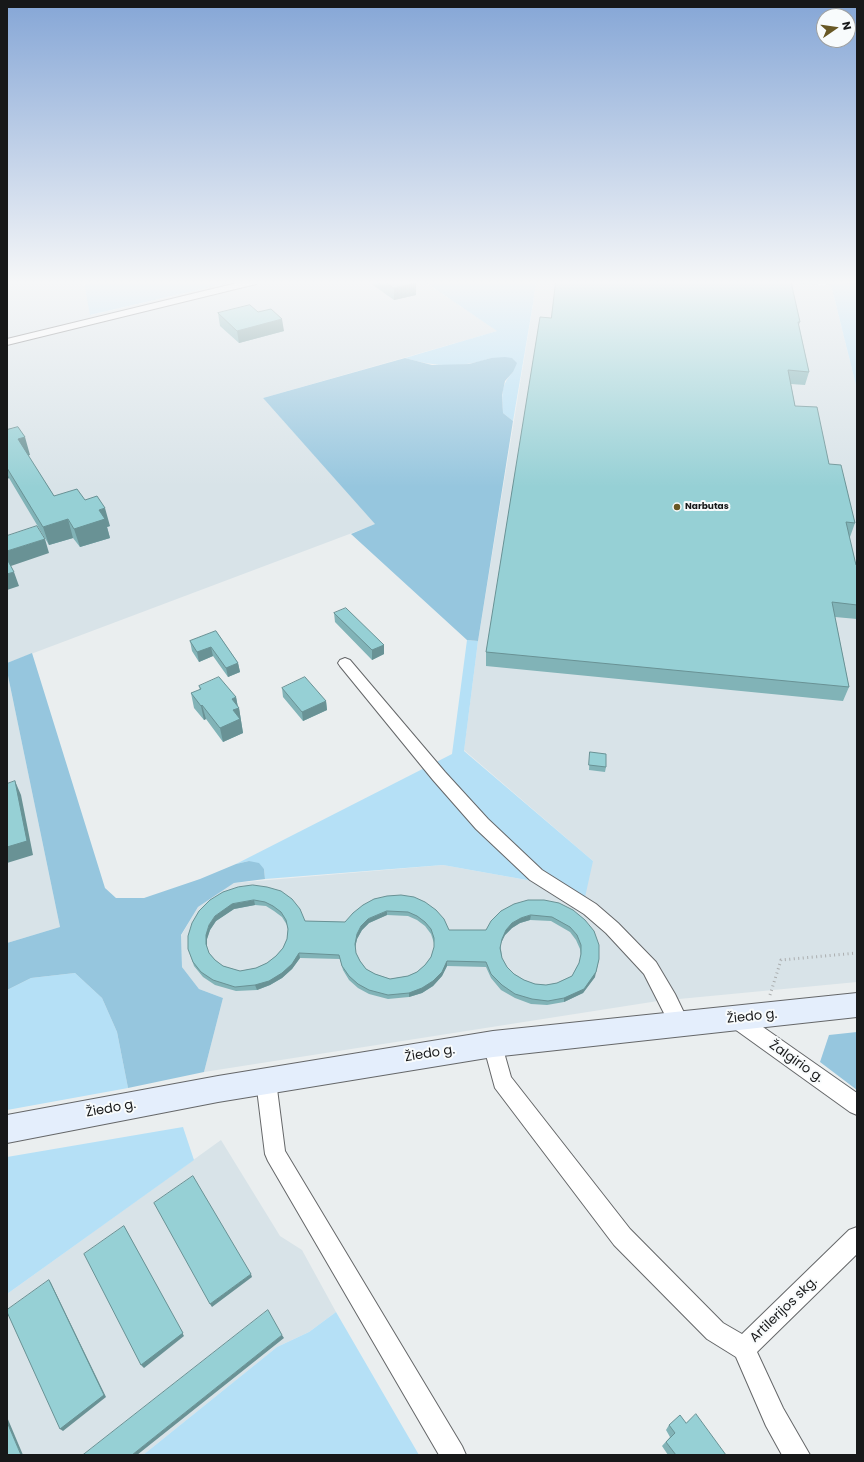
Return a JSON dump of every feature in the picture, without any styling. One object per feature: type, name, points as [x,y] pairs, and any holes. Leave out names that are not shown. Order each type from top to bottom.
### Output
[{"type":"street","points":[[345,664],[439,776],[482,824],[536,875],[590,909],[612,928],[650,968],[679,1023]]},
{"type":"street","name":"Žiedo g.","points":[[7,1129],[266,1081],[493,1044],[679,1023],[736,1020],[857,1005]]},
{"type":"street","name":"Žalgirio g.","points":[[736,1020],[857,1105]]},
{"type":"street","points":[[493,1044],[502,1081],[622,1237],[715,1331],[744,1349]]},
{"type":"street","points":[[266,1081],[275,1154],[453,1455]]},
{"type":"street","name":"Artilerijos skg.","points":[[797,1455],[789,1443],[764,1394],[744,1349],[857,1238]]},
{"type":"path","points":[[763,1016],[781,960],[857,953]]},
{"type":"shaded area","points":[[7,350],[431,350],[263,398],[376,524],[7,663]]},
{"type":"shaded area","points":[[431,350],[525,350],[513,421],[503,413],[502,395],[504,386],[513,372],[491,358],[459,365],[437,365],[405,358]]},
{"type":"shaded area","points":[[525,350],[847,350],[857,389],[857,982],[658,1001],[204,1072],[223,998],[199,989],[182,967],[181,936],[198,907],[234,883],[443,865],[538,882],[593,861],[464,750],[478,641]]},
{"type":"shaded area","points":[[847,350],[857,350],[857,389]]},
{"type":"shaded area","points":[[405,358],[432,365],[469,364],[491,358],[512,358],[517,363],[513,372],[505,381],[502,395],[503,413],[513,421],[478,641],[467,640],[351,534],[375,524],[263,398]]},
{"type":"shaded area","points":[[467,640],[478,641],[464,751],[593,861],[582,911],[538,882],[443,865],[265,879],[264,869],[249,861],[236,864],[452,754]]},
{"type":"shaded area","points":[[32,653],[105,888],[116,898],[144,898],[200,879],[236,864],[249,861],[259,863],[264,869],[265,879],[234,883],[198,907],[181,935],[182,967],[199,989],[223,998],[204,1072],[128,1088],[117,1032],[102,998],[75,973],[31,978],[7,990],[7,943],[60,927],[7,671],[7,663]]},
{"type":"shaded area","points":[[7,671],[60,927],[7,943]]},
{"type":"shaded area","points":[[75,973],[102,998],[117,1032],[128,1088],[7,1110],[7,990],[31,978]]},
{"type":"shaded area","points":[[857,1032],[857,1090],[820,1062],[829,1035]]},
{"type":"shaded area","points":[[183,1127],[194,1160],[7,1294],[7,1157]]},
{"type":"shaded area","points":[[221,1140],[280,1236],[302,1250],[336,1312],[309,1332],[277,1347],[143,1455],[7,1455],[7,1294]]},
{"type":"shaded area","points":[[336,1312],[419,1455],[143,1455],[277,1347],[309,1332]]},
{"type":"building","name":"Narbutas","points":[[535,350],[804,350],[809,372],[788,370],[795,406],[817,407],[829,464],[841,465],[855,523],[846,522],[857,565],[857,605],[832,602],[849,687],[486,652]]},
{"type":"building","points":[[18,427],[25,437],[18,439],[54,496],[77,489],[85,500],[97,496],[105,508],[99,510],[105,519],[74,529],[68,519],[43,527],[7,468],[7,430]]},
{"type":"building","points":[[37,526],[45,539],[7,551],[7,536]]},
{"type":"building","points":[[7,559],[14,572],[7,574]]},
{"type":"building","points":[[346,608],[384,645],[372,650],[334,613]]},
{"type":"building","points":[[216,631],[238,663],[226,668],[211,647],[197,652],[190,641]]},
{"type":"building","points":[[219,677],[236,697],[232,699],[239,708],[233,710],[240,719],[220,728],[191,693],[201,689],[199,686]]},
{"type":"building","points":[[305,677],[326,701],[302,712],[282,688]]},
{"type":"building","points":[[590,752],[606,754],[606,767],[589,765]]},
{"type":"building","points":[[15,781],[27,841],[7,847],[7,784]]},
{"type":"building","points":[[253,885],[281,891],[292,899],[300,909],[305,921],[345,922],[363,905],[374,899],[401,895],[414,897],[425,902],[436,910],[444,919],[449,930],[486,930],[491,921],[501,911],[514,904],[528,900],[544,900],[559,903],[573,910],[585,920],[594,931],[599,945],[599,959],[596,972],[584,989],[564,998],[548,1001],[532,999],[515,994],[502,985],[491,974],[486,962],[447,961],[442,972],[433,981],[422,988],[409,993],[388,995],[369,990],[358,984],[349,976],[342,966],[339,955],[299,953],[292,964],[282,973],[269,981],[255,985],[235,987],[213,980],[201,972],[193,962],[188,949],[188,936],[192,923],[199,911],[210,900],[223,892],[238,887]],"holes":[[[254,900],[265,902],[273,906],[281,912],[286,920],[288,929],[287,939],[283,948],[267,963],[256,968],[240,971],[223,966],[209,953],[206,944],[206,935],[209,925],[215,916],[232,904]],[[387,911],[408,912],[417,916],[431,929],[434,938],[434,947],[431,957],[417,972],[408,976],[390,979],[366,969],[356,953],[355,944],[357,934],[361,926],[368,919]],[[531,915],[552,917],[570,927],[577,935],[581,945],[579,963],[572,976],[557,983],[546,985],[535,984],[514,974],[507,967],[502,958],[500,948],[502,939],[506,930],[512,923]]]},
{"type":"building","points":[[193,1176],[251,1274],[210,1304],[154,1203]]},
{"type":"building","points":[[124,1226],[183,1333],[141,1365],[84,1254]]},
{"type":"building","points":[[49,1280],[104,1395],[60,1429],[7,1312],[7,1310]]},
{"type":"building","points":[[268,1310],[282,1335],[132,1455],[83,1455]]},
{"type":"building","points":[[696,1414],[726,1455],[676,1455],[666,1442],[675,1433],[669,1425],[680,1415],[686,1423]]},
{"type":"building","points":[[7,1422],[21,1455],[7,1455]]},
{"type":"place","name":"Narbutas","points":[[677,507]]}]
